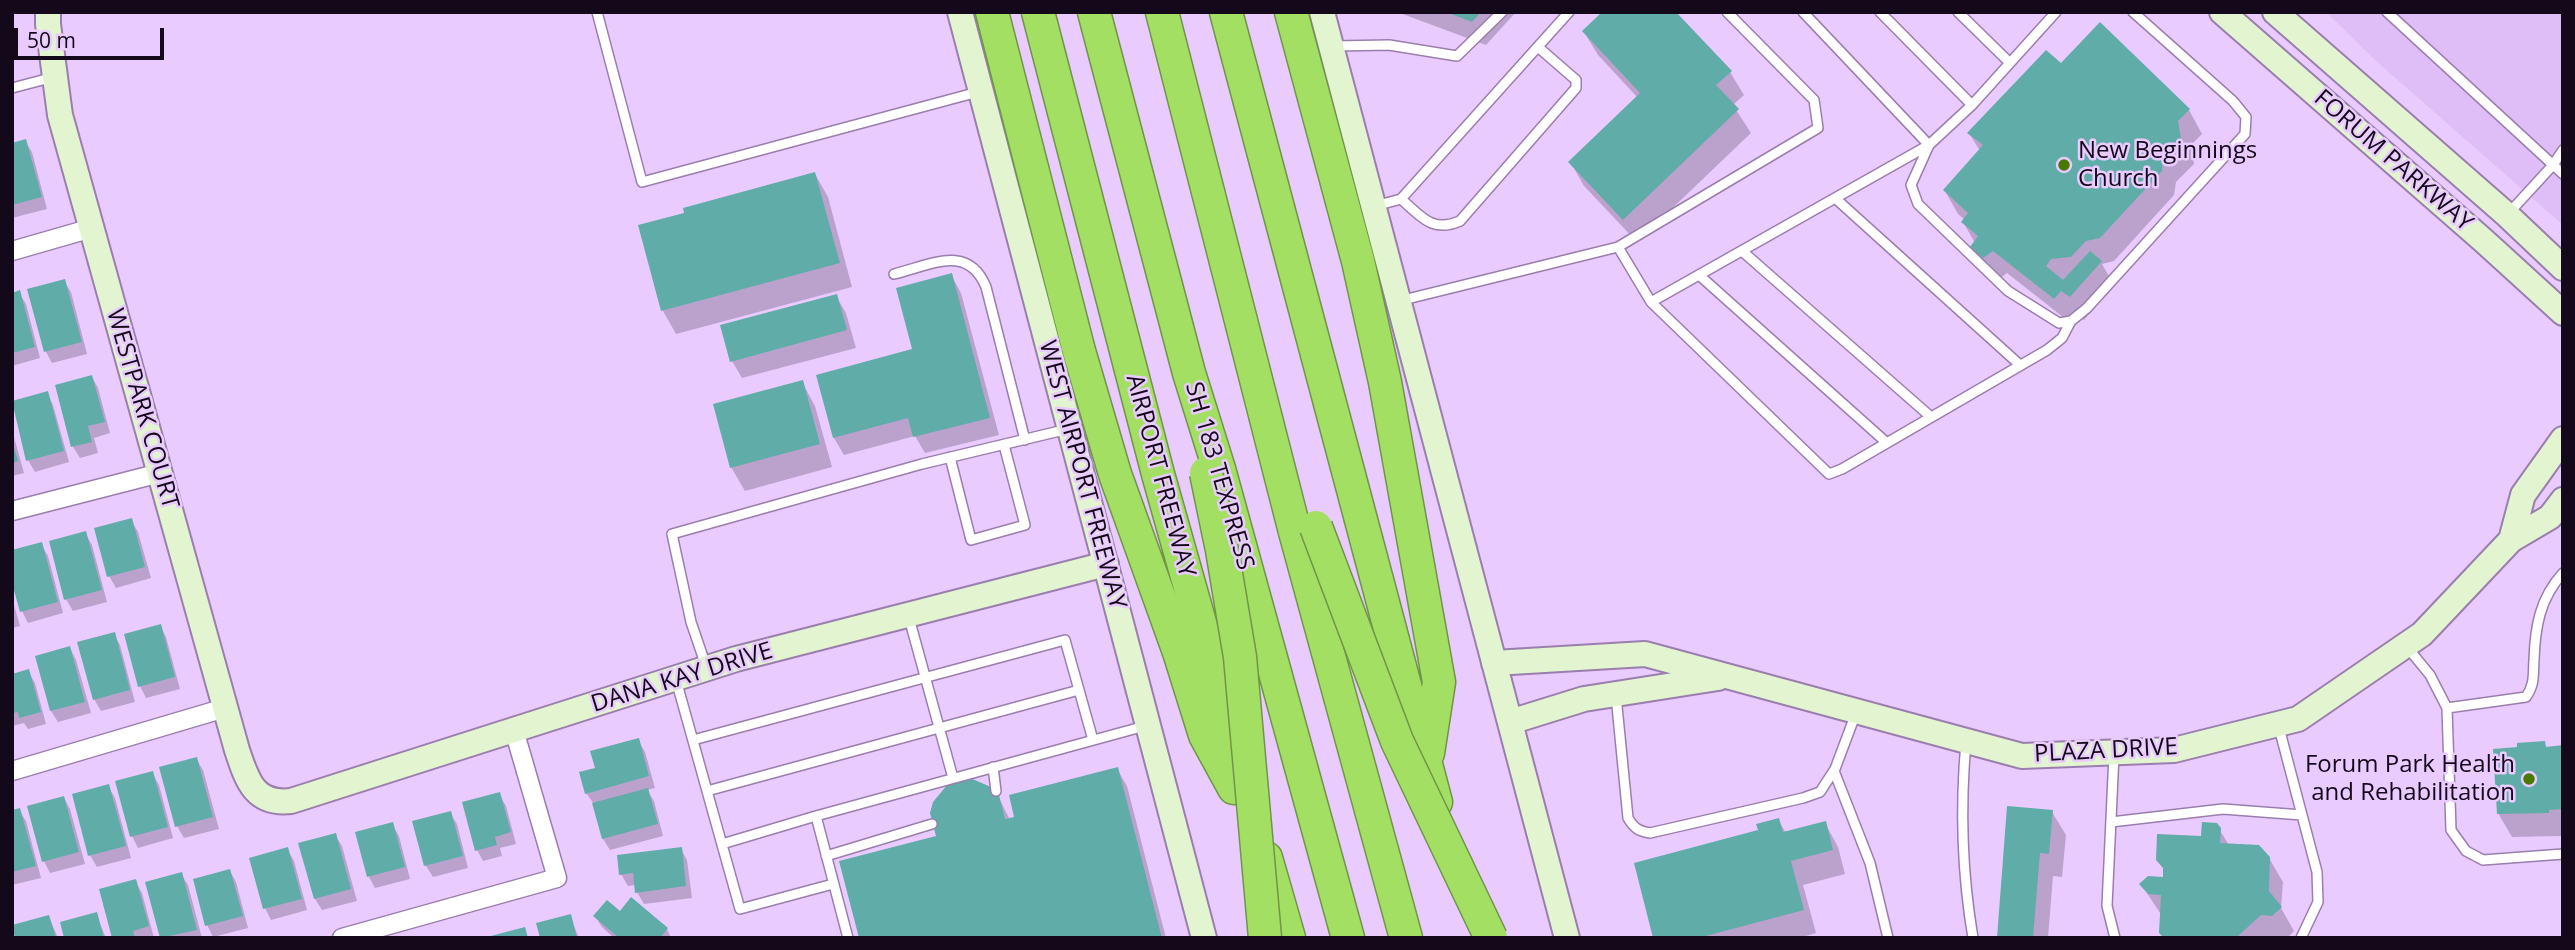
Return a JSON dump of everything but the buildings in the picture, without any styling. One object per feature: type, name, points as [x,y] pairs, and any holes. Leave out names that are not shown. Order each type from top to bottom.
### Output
[{"type":"highway","points":[[992,12],[1079,351],[1115,474],[1179,652],[1205,735],[1260,837]]},
{"type":"highway","name":"AIRPORT FREEWAY","points":[[1038,12],[1158,474],[1289,938]]},
{"type":"highway","name":"SH 183 TEXPRESS","points":[[1094,12],[1212,471],[1348,938]]},
{"type":"highway","points":[[1162,12],[1277,455],[1305,529],[1397,741],[1491,938]]},
{"type":"highway","points":[[1226,12],[1473,938]]},
{"type":"highway","points":[[1291,12],[1367,302],[1385,382],[1422,586],[1439,682],[1426,767]]},
{"type":"highway","points":[[1212,471],[1240,657],[1265,938]]},
{"type":"highway","points":[[1305,529],[1353,747],[1406,938]]},
{"type":"street","name":"WESTPARK COURT","points":[[48,12],[60,115],[225,708],[246,778],[262,798]]},
{"type":"street","name":"WEST AIRPORT FREEWAY","points":[[960,12],[1204,938]]},
{"type":"street","points":[[1322,12],[1567,938]]},
{"type":"street","name":"FORUM PARKWAY","points":[[2222,12],[2563,313]]},
{"type":"street","name":"FORUM PARKWAY","points":[[2275,12],[2507,215],[2563,268]]},
{"type":"street","points":[[2484,241],[2507,215]]},
{"type":"street","points":[[12,251],[92,228]]},
{"type":"street","name":"PLAZA DRIVE","points":[[2511,540],[2523,495],[2563,439]]},
{"type":"street","points":[[12,511],[160,473]]},
{"type":"street","name":"PLAZA DRIVE","points":[[1494,663],[1645,654],[2022,756],[2174,750],[2298,719],[2422,634],[2511,540],[2550,517],[2563,500]]},
{"type":"street","name":"DANA KAY DRIVE","points":[[262,798],[276,803],[291,802],[707,668],[1106,564]]},
{"type":"street","name":"PLAZA DRIVE","points":[[1510,722],[1584,699],[1726,677]]},
{"type":"street","points":[[12,771],[225,708]]},
{"type":"street","points":[[342,938],[557,878],[514,730]]},
{"type":"lane","points":[[597,12],[642,182],[980,91]]},
{"type":"lane","points":[[1331,46],[1389,45],[1457,56],[1502,12]]},
{"type":"lane","points":[[1373,206],[1401,199],[1569,12]]},
{"type":"lane","points":[[1398,302],[1618,247],[1818,128],[1814,100],[1727,12]]},
{"type":"lane","points":[[1803,12],[1929,145]]},
{"type":"lane","points":[[1880,12],[1972,105]]},
{"type":"lane","points":[[1958,12],[2010,63]]},
{"type":"lane","points":[[1651,302],[1929,145],[1972,105],[2056,12]]},
{"type":"lane","points":[[1618,247],[1651,302],[1829,474],[1842,469],[2021,365],[2062,338],[2071,321],[2087,309],[2245,134],[2246,117],[2233,102],[2133,12]]},
{"type":"lane","points":[[2387,12],[2563,174]]},
{"type":"lane","points":[[1401,199],[1436,226],[1448,226],[1460,221],[1576,88],[1576,80],[1538,47]]},
{"type":"lane","points":[[12,88],[55,77]]},
{"type":"lane","points":[[1929,145],[1911,185],[1918,204],[2008,291],[2059,323],[2071,321]]},
{"type":"lane","points":[[2507,215],[2553,165],[2563,150]]},
{"type":"lane","points":[[1835,198],[2021,365]]},
{"type":"lane","points":[[1742,251],[1931,417]]},
{"type":"lane","points":[[894,274],[949,261],[964,260],[975,267],[986,287],[1025,440]]},
{"type":"lane","points":[[1699,275],[1887,443]]},
{"type":"lane","points":[[707,668],[691,622],[672,534],[950,457],[1069,429]]},
{"type":"lane","points":[[950,457],[971,540],[1025,526],[1004,445]]},
{"type":"lane","points":[[2447,708],[2526,697],[2534,685],[2537,621],[2551,586],[2563,573]]},
{"type":"lane","points":[[908,614],[953,778]]},
{"type":"lane","points":[[693,740],[1065,640],[1093,740]]},
{"type":"lane","points":[[2405,645],[2430,675],[2447,708],[2451,830],[2466,851],[2483,860],[2563,854]]},
{"type":"lane","points":[[676,678],[740,909],[833,884]]},
{"type":"lane","points":[[707,791],[1079,690]]},
{"type":"lane","points":[[1616,694],[1628,818],[1639,831],[1650,833],[1820,793],[1834,771],[1857,712]]},
{"type":"lane","points":[[2278,724],[2317,872],[2318,902],[2301,938]]},
{"type":"lane","points":[[722,844],[1148,725]]},
{"type":"lane","points":[[1966,741],[1962,798],[1965,891],[1973,938]]},
{"type":"lane","points":[[2114,752],[2107,906],[2115,938]]},
{"type":"lane","points":[[993,767],[996,791]]},
{"type":"lane","points":[[1834,771],[1870,863],[1888,938]]},
{"type":"lane","points":[[2111,822],[2223,809],[2302,815]]},
{"type":"lane","points":[[816,816],[848,938]]},
{"type":"lane","points":[[826,856],[932,824]]},
{"type":"shaded area","points":[[2326,12],[2563,12],[2563,225],[2376,61]]},
{"type":"place","name":"New Beginnings Church","points":[[2064,165]]},
{"type":"place","name":"Forum Park Health and Rehabilitation","points":[[2529,779]]}]
